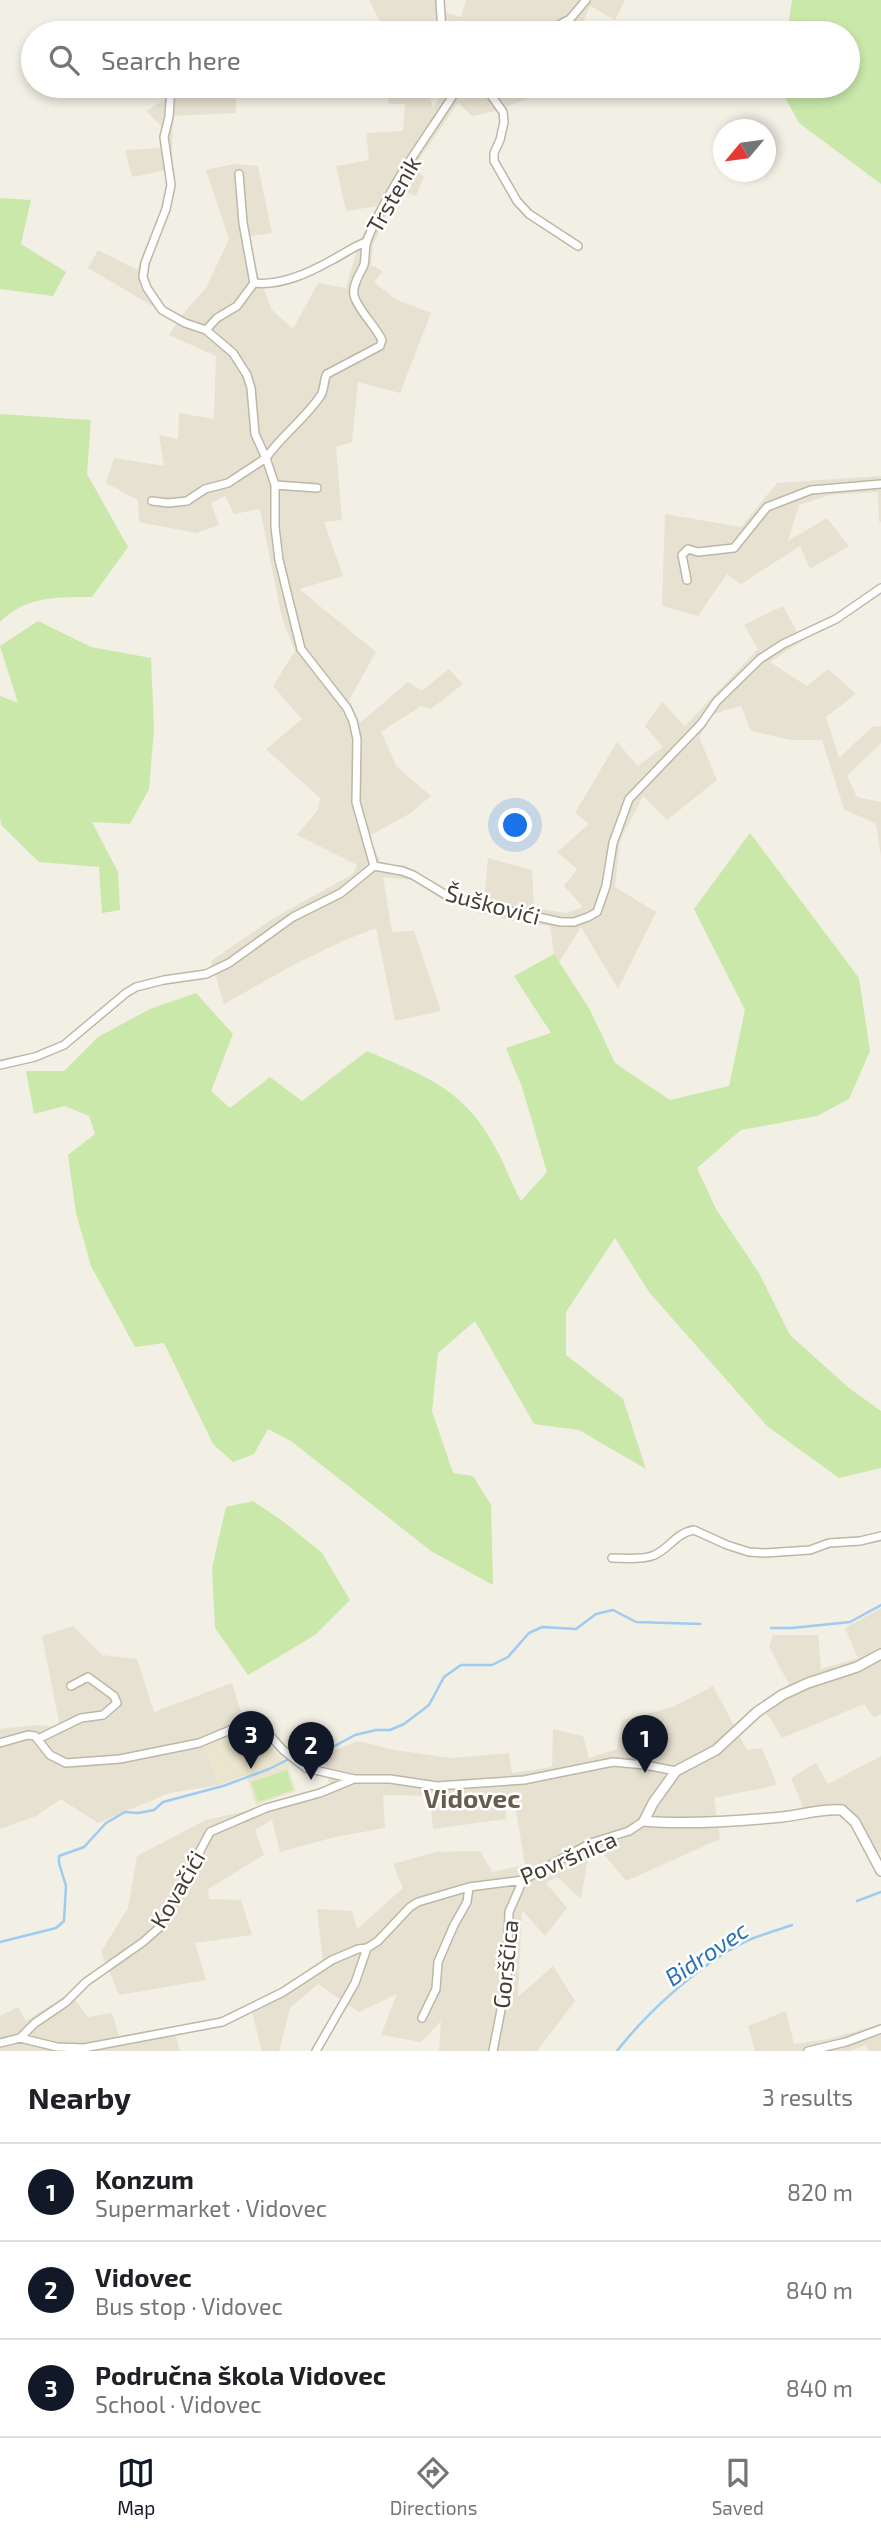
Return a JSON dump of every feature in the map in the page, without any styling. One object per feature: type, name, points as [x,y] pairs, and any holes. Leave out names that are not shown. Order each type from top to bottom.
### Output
[{"type":"street","points":[[440,0],[441,21]]},
{"type":"street","points":[[566,21],[586,0]]},
{"type":"street","points":[[0,1065],[35,1057],[64,1045],[136,987],[164,980],[188,978],[229,963],[293,917],[341,894],[374,866],[356,802],[357,739],[353,722],[347,708],[301,649],[279,560],[275,527],[275,485],[255,433],[247,374],[233,353],[206,330],[185,323],[162,310],[143,277],[145,263],[166,209],[171,185],[164,137],[171,98]]},
{"type":"street","name":"Trstenik","points":[[152,501],[187,501],[205,489],[228,483],[266,458],[278,441],[294,428],[320,397],[327,374],[380,346],[382,340],[379,332],[354,296],[354,289],[365,262],[366,242],[390,191],[451,98]]},
{"type":"street","points":[[493,98],[503,112],[504,122],[494,161],[517,201],[529,214],[578,246]]},
{"type":"street","points":[[206,330],[217,318],[237,306],[254,283],[243,223],[239,174]]},
{"type":"street","points":[[254,283],[274,282],[298,276],[366,242]]},
{"type":"street","points":[[687,580],[682,555],[688,549],[698,552],[734,548],[767,508],[811,491],[881,484]]},
{"type":"street","points":[[275,485],[317,488]]},
{"type":"street","name":"Šuškovići","points":[[374,866],[412,874],[451,898],[561,922],[574,922],[588,917],[597,912],[606,886],[613,843],[629,799],[701,724],[717,701],[760,659],[783,644],[836,619],[881,588]]},
{"type":"street","points":[[612,1558],[638,1559],[653,1556],[680,1534],[694,1530],[727,1545],[749,1552],[765,1553],[810,1550],[830,1543],[881,1536]]},
{"type":"street","points":[[0,1743],[28,1735],[35,1736],[50,1755],[66,1763],[120,1759],[199,1743],[247,1723],[265,1730],[306,1768],[354,1779],[390,1779],[437,1786],[482,1784],[524,1780],[613,1762],[676,1771],[716,1750],[757,1712],[782,1695],[857,1667],[881,1654]]},
{"type":"street","points":[[38,1739],[81,1718],[103,1715],[117,1703],[114,1696],[88,1676],[72,1686]]},
{"type":"street","name":"Površnica","points":[[367,1948],[378,1941],[418,1902],[469,1887],[523,1880],[591,1843],[629,1831],[644,1821],[653,1803],[676,1771]]},
{"type":"street","name":"Kovačići","points":[[19,2038],[35,2023],[66,2002],[86,1982],[144,1942],[160,1927],[210,1832],[266,1808],[320,1793],[354,1779]]},
{"type":"street","points":[[644,1821],[786,1817],[825,1809],[842,1810],[855,1822],[881,1871]]},
{"type":"street","name":"Gorščica","points":[[492,2051],[507,1979],[509,1912],[523,1880]]},
{"type":"street","points":[[422,2018],[436,1989],[438,1962],[467,1902],[469,1887]]},
{"type":"street","points":[[0,2043],[19,2038],[57,2047],[84,2048],[202,2027],[242,2014],[283,1992],[332,1960],[367,1948],[355,1983],[316,2051]]},
{"type":"street","points":[[808,2051],[846,2042],[881,2029]]},
{"type":"shaded area","points":[[369,0],[444,0],[444,12],[461,17],[466,0],[625,0],[615,20],[590,6],[583,21],[380,21]]},
{"type":"shaded area","points":[[236,98],[236,113],[173,116],[174,197],[144,272],[162,307],[182,315],[206,288],[229,239],[206,170],[234,164],[258,166],[272,233],[244,237],[272,310],[293,329],[318,283],[346,288],[360,240],[378,206],[346,211],[336,166],[369,160],[366,133],[403,131],[405,104],[389,104],[388,98],[430,98],[433,108],[440,98],[528,98],[495,111],[472,116],[458,103],[413,168],[424,177],[416,196],[398,189],[373,245],[371,265],[383,271],[374,282],[395,299],[431,313],[400,393],[358,382],[352,442],[336,447],[342,520],[324,522],[343,576],[299,589],[376,652],[349,700],[360,723],[408,682],[422,691],[449,669],[463,684],[431,709],[421,706],[381,732],[397,767],[431,796],[409,814],[369,836],[382,865],[405,865],[454,896],[484,902],[488,858],[532,870],[534,908],[567,913],[583,907],[564,886],[577,869],[557,852],[589,824],[575,813],[617,742],[638,766],[663,747],[645,726],[662,702],[685,726],[758,649],[744,625],[783,606],[802,641],[770,662],[807,686],[828,669],[856,694],[826,717],[839,758],[872,727],[881,726],[881,743],[847,776],[857,797],[881,802],[881,856],[876,824],[844,809],[822,740],[792,740],[751,731],[741,706],[713,714],[699,737],[717,780],[667,820],[643,796],[620,841],[615,887],[656,912],[618,989],[581,927],[559,962],[554,954],[550,926],[483,914],[448,903],[411,880],[383,877],[392,932],[414,931],[441,1011],[395,1021],[376,928],[295,964],[224,1004],[211,961],[272,919],[353,874],[357,865],[297,835],[318,810],[320,798],[266,749],[302,719],[273,686],[295,651],[282,618],[260,509],[234,514],[225,496],[211,503],[219,525],[196,533],[139,522],[138,500],[106,483],[114,458],[164,466],[159,435],[178,439],[179,413],[214,419],[216,356],[169,335],[178,321],[88,268],[98,250],[137,270],[166,197],[167,170],[132,177],[125,150],[162,148],[162,127],[146,111],[166,99]]},
{"type":"shaded area","points":[[881,476],[881,522],[878,492],[830,495],[799,505],[788,541],[827,518],[849,546],[810,569],[800,546],[741,584],[727,574],[698,616],[662,606],[665,514],[741,527],[777,483]]},
{"type":"shaded area","points":[[881,1608],[881,1714],[874,1718],[864,1704],[782,1738],[770,1718],[756,1705],[789,1684],[769,1647],[773,1635],[818,1635],[821,1669],[858,1658],[845,1628]]},
{"type":"shaded area","points":[[73,1626],[102,1655],[137,1659],[154,1712],[232,1683],[247,1731],[204,1746],[219,1785],[169,1793],[98,1823],[61,1799],[36,1816],[0,1829],[0,1729],[36,1725],[60,1727],[42,1636]]},
{"type":"shaded area","points":[[713,1686],[747,1750],[762,1748],[777,1785],[714,1798],[720,1839],[626,1881],[601,1851],[588,1857],[581,1899],[557,1877],[546,1883],[567,1908],[545,1936],[522,1910],[518,1997],[553,1966],[575,2001],[537,2051],[439,2051],[441,2021],[421,2042],[381,2035],[397,1994],[359,2012],[318,1984],[290,2008],[279,2051],[262,2051],[250,2005],[294,1983],[323,1963],[317,1909],[352,1911],[357,1929],[403,1888],[393,1864],[436,1852],[480,1851],[492,1872],[525,1865],[514,1799],[505,1799],[506,1819],[433,1829],[430,1796],[383,1795],[385,1828],[335,1837],[280,1852],[272,1820],[255,1830],[264,1855],[208,1889],[209,1899],[241,1900],[252,1935],[195,1943],[206,1980],[119,1995],[101,1952],[128,1908],[137,1856],[206,1820],[260,1808],[330,1787],[325,1762],[321,1756],[358,1741],[394,1750],[451,1758],[509,1753],[512,1773],[552,1767],[553,1729],[583,1736],[589,1758],[617,1749],[622,1720],[673,1707]]},
{"type":"shaded area","points":[[247,1731],[258,1733],[287,1764],[296,1791],[256,1805],[246,1775],[219,1785],[204,1746]]},
{"type":"shaded area","points":[[881,1756],[881,1852],[871,1855],[850,1817],[832,1810],[805,1812],[791,1778],[816,1763],[828,1784]]},
{"type":"shaded area","points":[[70,1993],[88,2017],[112,2013],[119,2036],[173,2026],[180,2051],[0,2051],[0,2016],[18,2007],[26,2021]]},
{"type":"shaded area","points":[[786,2011],[794,2044],[828,2039],[881,2024],[881,2051],[869,2051],[866,2045],[851,2051],[755,2051],[748,2026]]},
{"type":"green space","points":[[792,0],[881,0],[881,184],[799,123],[785,98],[860,98],[860,21],[789,21]]},
{"type":"green space","points":[[0,198],[31,200],[21,244],[66,272],[53,296],[0,289]]},
{"type":"green space","points":[[0,414],[91,420],[87,474],[128,547],[92,597],[55,598],[31,603],[10,613],[0,622]]},
{"type":"green space","points":[[38,621],[91,647],[151,658],[154,729],[149,789],[130,824],[92,822],[118,872],[120,910],[102,913],[99,867],[39,862],[2,826],[0,819],[0,696],[18,703],[0,646]]},
{"type":"green space","points":[[750,833],[859,978],[870,1051],[849,1099],[817,1116],[741,1130],[697,1168],[716,1209],[759,1273],[790,1335],[849,1388],[881,1411],[881,1468],[839,1478],[767,1426],[649,1292],[615,1238],[566,1312],[566,1355],[623,1399],[646,1469],[579,1430],[534,1424],[475,1321],[438,1353],[432,1411],[453,1473],[473,1476],[491,1505],[493,1585],[431,1551],[291,1441],[268,1429],[254,1454],[233,1462],[213,1444],[164,1343],[135,1347],[91,1266],[76,1213],[68,1155],[95,1134],[89,1116],[65,1106],[34,1114],[26,1071],[64,1071],[98,1037],[150,1009],[196,993],[233,1034],[211,1091],[230,1108],[270,1077],[302,1101],[367,1051],[407,1068],[456,1097],[483,1127],[521,1201],[547,1172],[522,1087],[506,1048],[551,1033],[514,976],[554,954],[590,1010],[615,1063],[670,1100],[729,1086],[745,1010],[694,909]]},
{"type":"green space","points":[[253,1501],[322,1553],[350,1600],[315,1635],[248,1675],[215,1628],[212,1568],[226,1507]]},
{"type":"green space","points":[[287,1770],[293,1790],[258,1802],[251,1782]]},
{"type":"waterway","name":"Vidovec","points":[[771,1628],[850,1622],[881,1605]]},
{"type":"waterway","name":"Vidovec","points":[[295,1755],[299,1752],[329,1749],[355,1735],[390,1730],[404,1724],[429,1705],[444,1677],[461,1665],[492,1665],[508,1657],[529,1633],[542,1627],[576,1629],[596,1614],[613,1610],[636,1622],[700,1624]]},
{"type":"waterway","name":"Vidovec","points":[[0,1942],[56,1928],[64,1921],[66,1886],[59,1856],[84,1847],[106,1823],[125,1812],[154,1810],[163,1802],[223,1786],[289,1759]]},
{"type":"waterway","name":"Bidrovec","points":[[857,1901],[881,1892]]},
{"type":"waterway","name":"Bidrovec","points":[[617,2051],[644,2020],[696,1973],[733,1948],[792,1925]]},
{"type":"place","name":"Područna škola Vidovec","points":[[251,1769]]},
{"type":"place","name":"Konzum","points":[[645,1773]]},
{"type":"place","name":"Vidovec","points":[[311,1780]]},
{"type":"district","name":"Vidovec","points":[[472,1797]]}]
